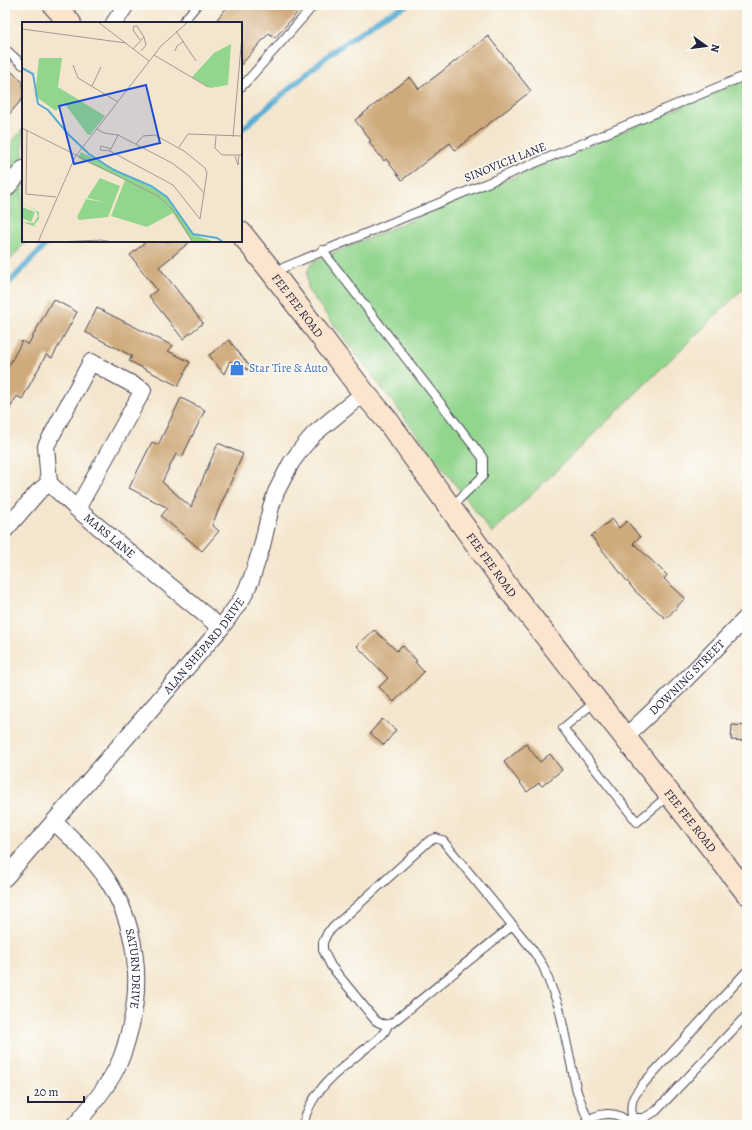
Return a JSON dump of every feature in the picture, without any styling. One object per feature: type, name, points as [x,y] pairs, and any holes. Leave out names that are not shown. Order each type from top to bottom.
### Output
[{"type":"street","points":[[54,5],[69,22]]},
{"type":"street","points":[[115,22],[126,5]]},
{"type":"street","points":[[5,190],[22,170]]},
{"type":"street","name":"FEE FEE ROAD","points":[[242,234],[364,393],[387,420],[509,589],[747,893]]},
{"type":"street","points":[[5,530],[38,492],[49,483],[46,446],[91,362],[143,390],[77,509]]},
{"type":"street","name":"ALAN SHEPARD DRIVE","points":[[5,878],[221,628],[243,597],[251,580],[262,546],[271,506],[276,492],[291,463],[314,434],[364,393]]},
{"type":"street","name":"MARS LANE","points":[[49,483],[77,509],[221,628]]},
{"type":"street","name":"DOWNING STREET","points":[[625,737],[676,689],[747,616]]},
{"type":"street","name":"SATURN DRIVE","points":[[54,822],[91,858],[105,875],[115,893],[131,932],[135,954],[137,980],[135,1006],[130,1030],[123,1052],[104,1089],[75,1125]]},
{"type":"lane","points":[[183,22],[197,5]]},
{"type":"lane","points":[[242,86],[314,5]]},
{"type":"lane","points":[[5,49],[22,64]]},
{"type":"lane","name":"SINOVICH LANE","points":[[272,272],[747,75]]},
{"type":"lane","points":[[322,250],[483,458],[483,476],[450,508]]},
{"type":"lane","points":[[596,700],[563,728],[637,822],[670,794]]},
{"type":"lane","points":[[513,925],[392,1024],[388,1025],[378,1023],[375,1020],[331,966],[323,950],[323,942],[328,932],[429,841],[436,838],[443,841],[513,925],[543,966],[559,1007],[577,1092],[586,1123],[597,1115],[608,1114],[618,1116],[639,1125]]},
{"type":"lane","points":[[630,1122],[631,1105],[635,1094],[747,971]]},
{"type":"lane","points":[[630,1122],[644,1118],[656,1111],[747,1015]]},
{"type":"lane","points":[[303,1125],[307,1110],[318,1091],[347,1064],[379,1038],[386,1030],[388,1025]]},
{"type":"green space","points":[[747,79],[747,285],[492,533],[310,293],[307,276],[309,268],[314,261]]},
{"type":"green space","points":[[22,130],[22,242],[25,242],[5,266],[5,151]]},
{"type":"building","points":[[229,5],[304,5],[275,38],[269,33],[242,64],[242,22],[215,22]]},
{"type":"building","points":[[488,36],[531,91],[455,150],[450,143],[402,180],[386,159],[384,161],[369,142],[371,141],[355,120],[410,77],[419,89]]},
{"type":"building","points":[[5,66],[22,81],[22,99],[5,119]]},
{"type":"building","points":[[146,242],[190,242],[159,267],[203,323],[183,339],[149,296],[157,290],[130,255]]},
{"type":"building","points":[[53,299],[77,312],[52,358],[46,355],[22,399],[17,396],[5,417],[5,373],[22,341],[28,345]]},
{"type":"building","points":[[97,308],[173,346],[168,351],[190,362],[178,386],[129,361],[132,356],[85,332]]},
{"type":"building","points":[[229,340],[255,373],[230,361],[224,374],[209,355]]},
{"type":"building","points":[[181,398],[205,410],[182,457],[176,454],[162,482],[191,507],[218,443],[243,454],[212,525],[219,531],[202,551],[161,516],[168,508],[129,488],[152,442],[158,445]]},
{"type":"building","points":[[612,519],[619,528],[627,521],[640,537],[633,543],[667,575],[664,579],[685,598],[666,619],[635,591],[591,536]]},
{"type":"building","points":[[374,630],[397,651],[402,645],[417,661],[415,662],[424,672],[394,702],[379,687],[388,678],[357,646]]},
{"type":"building","points":[[382,719],[396,730],[384,745],[370,733]]},
{"type":"building","points":[[732,725],[747,726],[747,741],[731,740]]},
{"type":"building","points":[[526,744],[540,762],[550,754],[562,770],[542,786],[539,783],[527,792],[504,762]]},
{"type":"waterway","points":[[242,129],[331,53],[384,16],[407,5]]},
{"type":"waterway","points":[[5,287],[48,242]]},
{"type":"place","name":"Star Tire & Auto","points":[[237,368]]}]
